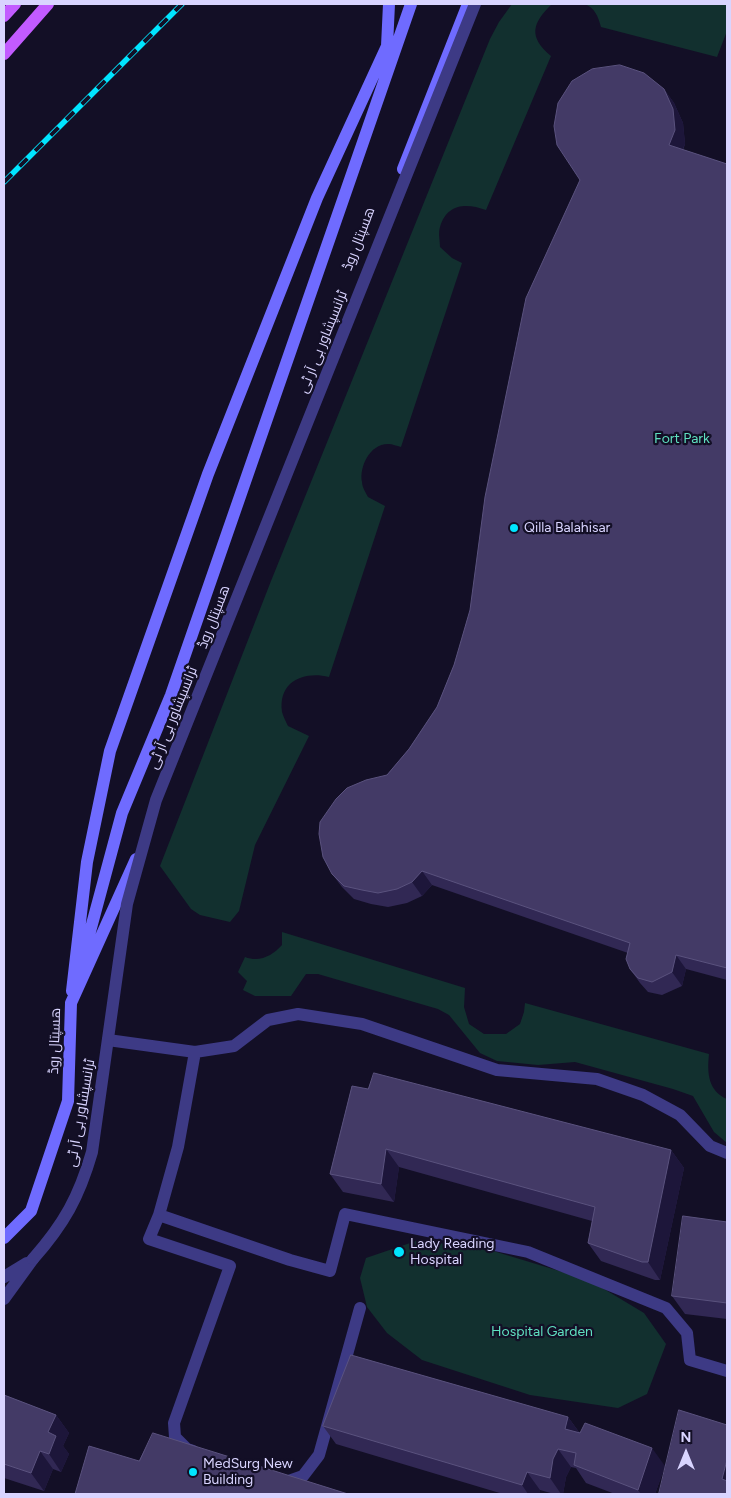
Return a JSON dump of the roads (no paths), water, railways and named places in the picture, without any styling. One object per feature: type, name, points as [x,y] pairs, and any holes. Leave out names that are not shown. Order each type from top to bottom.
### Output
[{"type":"main road","points":[[4,16],[15,4]]},
{"type":"main road","points":[[4,54],[48,4]]},
{"type":"street","points":[[71,1003],[86,862],[110,751],[212,465],[317,198],[387,46],[389,4]]},
{"type":"street","points":[[71,1003],[122,812],[171,695],[411,4]]},
{"type":"street","name":"ھسپتال روڈ","points":[[4,1238],[31,1212],[68,1101],[71,1003],[146,834],[468,4]]},
{"type":"lane","name":"ٹرانسپشاور بی آر ٹی","points":[[4,1299],[64,1222],[84,1177],[92,1152],[96,1127],[126,904],[156,800],[474,4]]},
{"type":"lane","points":[[108,1040],[195,1052],[234,1046],[268,1020],[298,1014],[362,1024],[497,1070],[597,1079],[643,1095],[680,1115],[710,1146],[727,1152]]},
{"type":"lane","points":[[195,1052],[178,1147],[159,1215],[149,1239],[230,1266],[174,1423],[175,1437],[187,1449],[205,1455]]},
{"type":"lane","points":[[159,1215],[330,1272],[345,1214],[528,1252],[666,1308],[687,1333],[690,1360],[727,1371]]},
{"type":"lane","name":"ٹرانسپشاور بی آر ٹی","points":[[4,1277],[34,1260]]},
{"type":"lane","points":[[268,1476],[286,1482],[303,1476],[319,1455],[360,1308]]},
{"type":"railway","points":[[4,182],[182,4]]},
{"type":"place","name":"Qilla Balahisar","points":[[514,528]]},
{"type":"place","name":"Lady Reading Hospital","points":[[399,1252]]},
{"type":"place","name":"MedSurg New Building","points":[[193,1472]]},
{"type":"park label","name":"Fort Park","points":[[682,439]]},
{"type":"park label","name":"Hospital Garden","points":[[542,1332]]}]
